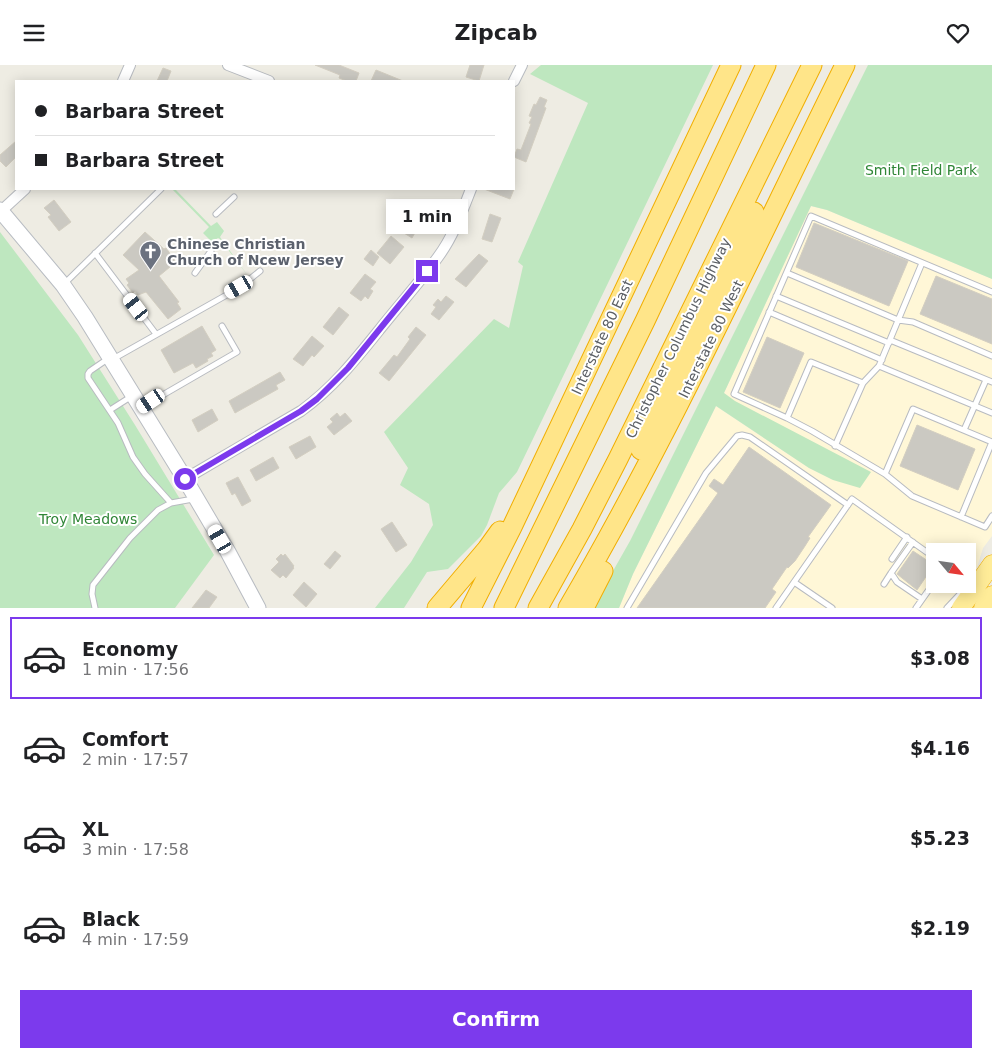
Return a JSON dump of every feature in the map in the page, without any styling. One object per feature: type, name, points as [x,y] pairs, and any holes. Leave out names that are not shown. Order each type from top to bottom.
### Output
[{"type":"highway","name":"Interstate 80 East","points":[[471,608],[512,527],[731,65]]},
{"type":"highway","points":[[504,608],[646,321],[766,65]]},
{"type":"highway","name":"Christopher Columbus Highway","points":[[538,608],[618,459],[812,65]]},
{"type":"highway","points":[[559,608],[590,553],[640,454],[816,79],[818,65]]},
{"type":"highway","name":"Interstate 80 West","points":[[568,608],[631,496],[684,395],[845,65]]},
{"type":"highway","points":[[437,608],[487,549],[532,485]]},
{"type":"highway","points":[[584,608],[626,527],[631,496]]},
{"type":"highway","points":[[961,608],[989,569]]},
{"type":"main road","points":[[0,210],[63,285],[112,358],[228,552],[258,608]]},
{"type":"street","points":[[123,80],[130,65]]},
{"type":"street","points":[[228,65],[266,80]]},
{"type":"street","points":[[514,80],[522,65]]},
{"type":"street","points":[[0,210],[23,190]]},
{"type":"street","points":[[185,479],[301,411],[331,387],[438,257],[457,223],[471,190]]},
{"type":"lane","points":[[63,285],[160,190]]},
{"type":"lane","points":[[216,214],[234,197]]},
{"type":"lane","points":[[992,292],[811,216],[734,394],[787,418],[835,445],[885,474],[912,496],[984,527],[992,516]]},
{"type":"lane","points":[[195,273],[211,251]]},
{"type":"lane","points":[[95,253],[156,334]]},
{"type":"lane","points":[[835,445],[863,383],[880,363],[922,263]]},
{"type":"lane","points":[[172,503],[145,474],[133,457],[110,410],[88,378],[88,374],[112,358],[239,287],[260,271]]},
{"type":"lane","points":[[786,273],[898,320],[913,322],[992,356]]},
{"type":"lane","points":[[776,296],[992,382]]},
{"type":"lane","points":[[769,312],[992,413]]},
{"type":"lane","points":[[142,407],[237,352],[222,326]]},
{"type":"lane","points":[[787,418],[811,362],[863,383]]},
{"type":"lane","points":[[964,430],[986,380]]},
{"type":"lane","points":[[110,410],[134,394]]},
{"type":"lane","points":[[885,474],[913,409],[992,442],[961,517]]},
{"type":"lane","points":[[627,608],[706,473],[737,436],[750,437],[848,505]]},
{"type":"lane","points":[[95,608],[92,594],[93,585],[130,537],[158,510],[172,503],[196,498]]},
{"type":"lane","points":[[776,608],[852,499],[926,551]]},
{"type":"lane","points":[[892,559],[907,537]]},
{"type":"lane","points":[[884,584],[913,542]]},
{"type":"lane","points":[[947,608],[966,588],[989,569]]},
{"type":"lane","points":[[892,573],[897,582],[922,599]]},
{"type":"lane","points":[[794,582],[832,608]]},
{"type":"lane","points":[[916,608],[926,593]]},
{"type":"shaded area","points":[[811,206],[827,210],[992,279],[992,536],[983,548],[976,571],[976,543],[926,543],[926,593],[961,593],[950,608],[619,608],[633,574],[716,406],[809,468],[833,480],[724,393]]},
{"type":"green space","points":[[541,65],[713,65],[517,472],[499,493],[481,536],[448,569],[427,572],[404,608],[375,608],[411,562],[433,525],[429,504],[400,485],[408,468],[384,432],[494,319],[509,328],[523,266],[518,262],[588,103],[530,74]]},
{"type":"green space","name":"Smith Field Park","points":[[868,65],[992,65],[992,279],[827,210],[811,206],[724,393],[735,401],[871,472],[860,488],[833,480],[809,468],[716,406],[633,574],[619,608],[592,608],[630,541]]},
{"type":"green space","points":[[173,190],[176,190],[211,226],[217,222],[224,231],[220,237],[248,276],[220,239],[218,238],[212,242],[203,233],[209,227]]},
{"type":"green space","name":"Troy Meadows","points":[[0,232],[78,335],[214,555],[175,608],[0,608]]},
{"type":"building","points":[[315,65],[339,65],[359,73],[356,80],[344,80],[339,78],[340,75]]},
{"type":"building","points":[[470,65],[484,65],[479,80],[466,77]]},
{"type":"building","points":[[163,68],[171,71],[167,80],[157,80]]},
{"type":"building","points":[[376,70],[401,80],[371,80]]},
{"type":"building","points":[[540,97],[547,100],[544,107],[546,108],[526,162],[515,157],[515,154],[517,149],[521,150],[531,124],[529,123],[532,117],[529,116],[534,104],[536,105]]},
{"type":"building","points":[[15,142],[15,158],[6,167],[0,161],[0,155]]},
{"type":"building","points":[[487,190],[514,190],[510,199]]},
{"type":"building","points":[[54,200],[71,222],[59,231],[48,217],[51,215],[44,208]]},
{"type":"building","points":[[417,209],[429,216],[420,231],[417,229],[412,238],[404,233]]},
{"type":"building","points":[[490,214],[501,218],[492,242],[482,239]]},
{"type":"building","points":[[814,223],[908,261],[889,306],[796,267]]},
{"type":"building","name":"Chinese Christian Church of Ncew Jersey","points":[[145,232],[164,249],[166,248],[176,262],[159,276],[179,302],[177,303],[181,309],[168,319],[146,292],[138,295],[135,291],[133,293],[127,285],[129,283],[126,279],[139,270],[123,255]]},
{"type":"building","points":[[391,236],[404,247],[390,264],[377,253]]},
{"type":"building","points":[[371,250],[379,257],[373,266],[364,259]]},
{"type":"building","points":[[479,254],[488,261],[466,287],[455,279]]},
{"type":"building","points":[[365,274],[376,282],[370,289],[373,291],[368,299],[365,296],[361,301],[350,293]]},
{"type":"building","points":[[936,276],[992,299],[992,344],[920,314]]},
{"type":"building","points":[[446,296],[454,302],[439,320],[431,314],[436,307],[433,305],[438,299],[441,302]]},
{"type":"building","points":[[339,307],[349,315],[333,335],[323,327]]},
{"type":"building","points":[[202,326],[216,350],[211,353],[213,356],[196,368],[193,363],[174,373],[161,350]]},
{"type":"building","points":[[416,327],[426,335],[389,381],[379,373],[394,355],[397,357]]},
{"type":"building","points":[[312,336],[324,346],[314,357],[312,355],[303,366],[293,359]]},
{"type":"building","points":[[767,337],[804,353],[780,408],[743,392]]},
{"type":"building","points":[[280,372],[285,380],[276,385],[278,389],[235,413],[229,401]]},
{"type":"building","points":[[212,409],[218,420],[198,432],[192,420]]},
{"type":"building","points":[[337,413],[340,417],[345,413],[352,421],[334,435],[327,427],[333,422],[330,419]]},
{"type":"building","points":[[917,425],[975,449],[958,490],[900,466]]},
{"type":"building","points":[[310,436],[316,447],[296,459],[289,447]]},
{"type":"building","points":[[749,447],[831,505],[808,537],[810,538],[795,561],[787,567],[772,589],[776,592],[765,608],[637,608],[718,493],[709,486],[714,479],[723,485]]},
{"type":"building","points":[[273,457],[279,468],[256,481],[250,470]]},
{"type":"building","points":[[238,477],[251,501],[242,506],[235,493],[232,495],[226,483]]},
{"type":"building","points":[[392,522],[407,545],[396,552],[381,529]]},
{"type":"building","points":[[335,551],[341,556],[330,569],[324,564]]},
{"type":"building","points":[[913,551],[926,560],[926,577],[917,590],[897,574]]},
{"type":"building","points":[[281,554],[283,556],[285,554],[294,566],[286,578],[283,575],[280,578],[271,570],[279,562],[276,559]]},
{"type":"building","points":[[304,582],[317,594],[306,607],[293,595]]},
{"type":"building","points":[[206,590],[217,597],[209,608],[192,608]]},
{"type":"place","name":"Chinese Christian Church of Ncew Jersey","points":[[151,271]]},
{"type":"route","points":[[185,479],[219,457],[301,411],[331,387],[427,271]]}]
